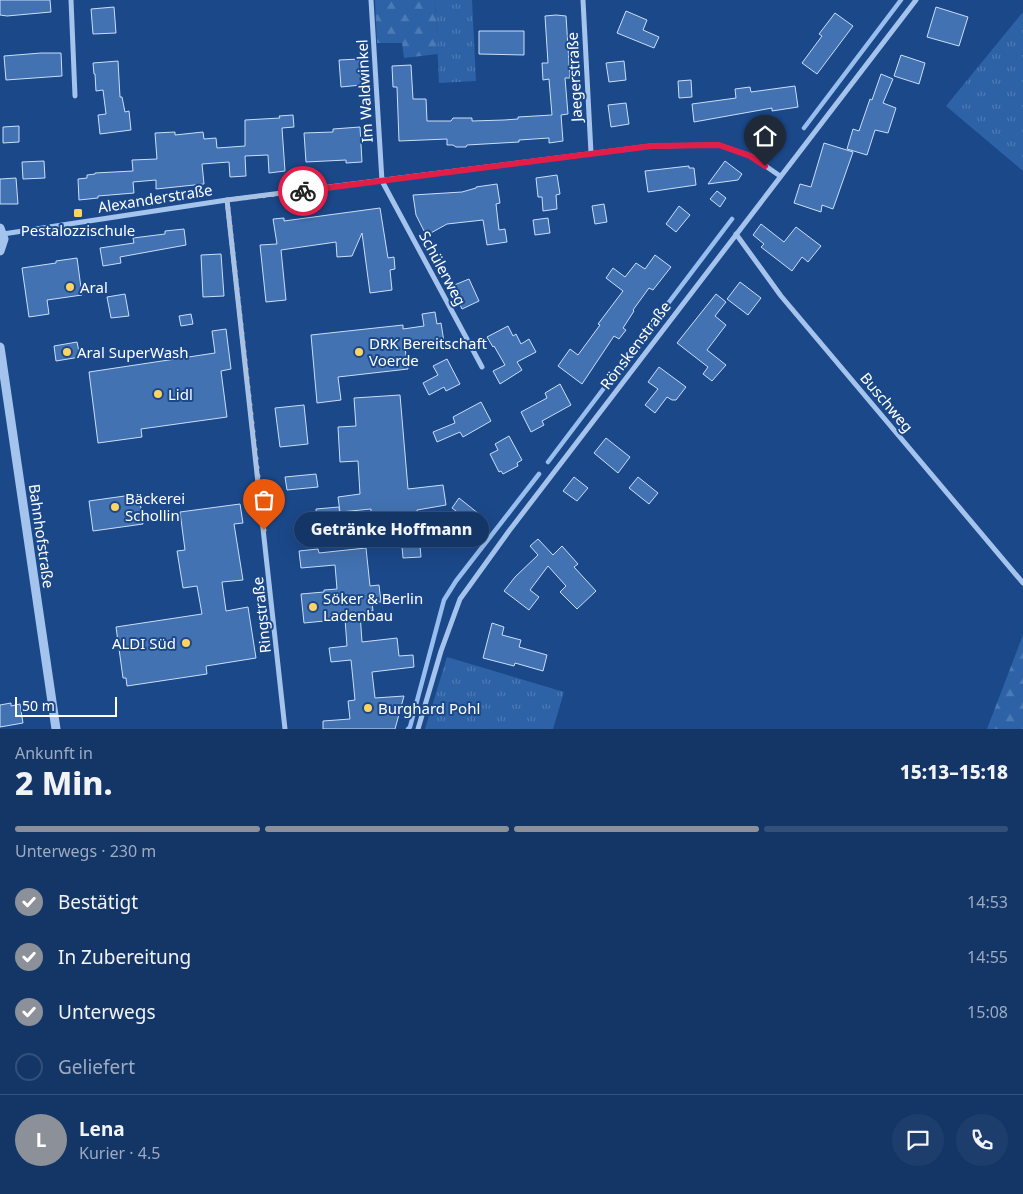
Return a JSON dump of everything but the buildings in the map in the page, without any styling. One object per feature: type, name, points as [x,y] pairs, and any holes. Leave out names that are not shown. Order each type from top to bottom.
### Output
[{"type":"street","points":[[71,0],[75,96]]},
{"type":"street","name":"Im Waldwinkel","points":[[371,0],[382,181]]},
{"type":"street","name":"Jaegerstraße","points":[[583,0],[591,153]]},
{"type":"street","name":"Rönskenstraße","points":[[418,729],[441,651],[460,599],[509,531],[916,0]]},
{"type":"street","name":"Alexanderstraße","points":[[1,231],[652,146],[719,145],[750,156],[780,176]]},
{"type":"street","name":"Schülerweg","points":[[382,181],[482,367]]},
{"type":"street","name":"Ringstraße","points":[[227,200],[285,729]]},
{"type":"street","points":[[0,251],[3,245],[1,231]]},
{"type":"street","name":"Buschweg","points":[[736,234],[781,296],[1023,583]]},
{"type":"street","name":"Bahnhofstraße","points":[[0,347],[56,729]]},
{"type":"green space","points":[[375,0],[435,0],[438,54],[404,58],[402,43],[377,43]]},
{"type":"green space","points":[[435,0],[472,0],[476,81],[439,83]]},
{"type":"green space","points":[[1023,12],[1023,171],[946,106]]},
{"type":"green space","points":[[1023,635],[1023,729],[987,729]]},
{"type":"green space","points":[[447,657],[564,692],[553,729],[425,729]]},
{"type":"waterway","points":[[804,128],[901,0]]},
{"type":"waterway","points":[[548,462],[732,219]]},
{"type":"waterway","points":[[408,729],[444,600],[456,581],[539,474]]},
{"type":"way so far","points":[[264,530],[227,200],[303,191]]},
{"type":"place","name":"Pestalozzischule","points":[[78,213]]},
{"type":"place","name":"Aral","points":[[70,287]]},
{"type":"place","name":"Aral SuperWash","points":[[67,352]]},
{"type":"place","name":"DRK Bereitschaft Voerde","points":[[359,352]]},
{"type":"place","name":"Lidl","points":[[158,394]]},
{"type":"place","name":"Bäckerei Schollin","points":[[115,507]]},
{"type":"place","name":"Getränke Hoffmann","points":[[264,530]]},
{"type":"place","name":"Söker & Berlin Ladenbau","points":[[313,607]]},
{"type":"place","name":"ALDI Süd","points":[[186,643]]},
{"type":"place","name":"Burghard Pohl","points":[[368,708]]},
{"type":"route","points":[[303,191],[652,146],[719,145],[750,156],[765,166]]}]
